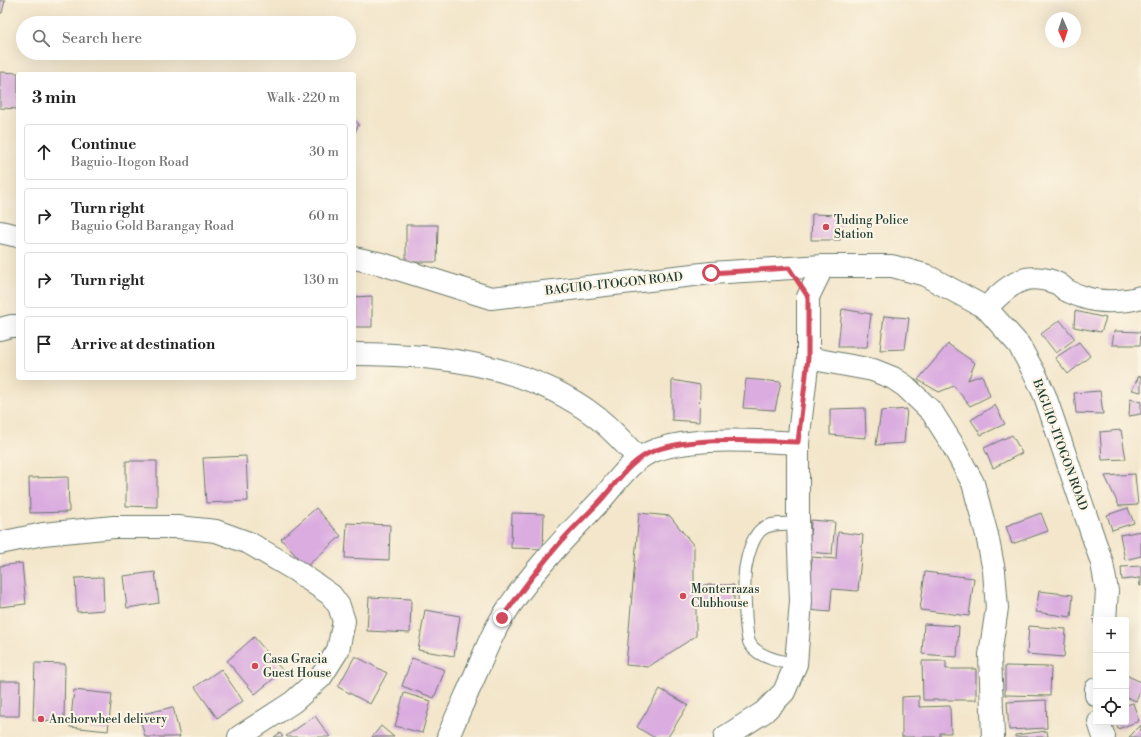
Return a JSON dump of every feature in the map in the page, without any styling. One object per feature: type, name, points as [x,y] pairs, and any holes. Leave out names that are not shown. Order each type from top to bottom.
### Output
[{"type":"street","points":[[0,232],[16,236]]},
{"type":"street","name":"BAGUIO-ITOGON ROAD","points":[[356,258],[382,264],[492,298],[711,273],[823,266],[892,266],[925,275],[986,308],[1019,345],[1036,376],[1045,396],[1102,563],[1107,591],[1105,617]]},
{"type":"street","points":[[726,737],[764,712],[784,692],[796,664],[802,600],[798,524],[798,442],[808,358],[808,297],[823,266]]},
{"type":"street","points":[[789,268],[808,297]]},
{"type":"street","points":[[986,308],[1012,285],[1026,279],[1041,279],[1056,282],[1067,290],[1085,298],[1101,301],[1133,300],[1141,297]]},
{"type":"street","points":[[0,329],[16,326]]},
{"type":"street","points":[[356,354],[435,358],[481,365],[511,373],[546,387],[583,408],[611,429],[638,458]]},
{"type":"street","points":[[808,358],[873,370],[893,378],[906,386],[932,412],[951,442],[973,483],[987,535],[997,608],[990,655],[993,737]]},
{"type":"street","points":[[448,737],[487,648],[502,618],[558,545],[602,499],[624,472],[638,458],[656,450],[694,443],[749,441],[798,442]]},
{"type":"street","points":[[0,543],[43,534],[114,527],[178,527],[216,531],[249,543],[295,570],[331,595],[339,606],[344,621],[338,650],[321,677],[293,702],[239,737]]},
{"type":"street","points":[[1100,725],[1104,737]]},
{"type":"lane","points":[[796,664],[775,660],[758,652],[750,644],[747,637],[745,621],[745,566],[754,540],[762,529],[783,524],[798,524]]},
{"type":"building","points":[[0,0],[5,0],[2,13],[0,13]]},
{"type":"building","points":[[0,72],[16,73],[16,109],[0,108]]},
{"type":"building","points":[[356,122],[359,124],[356,130]]},
{"type":"building","name":"Tuding Police Station","points":[[812,214],[841,215],[840,240],[811,240]]},
{"type":"building","points":[[406,225],[438,225],[437,262],[406,262]]},
{"type":"building","points":[[372,296],[372,327],[356,327],[356,297]]},
{"type":"building","points":[[842,309],[871,314],[867,347],[838,347]]},
{"type":"building","points":[[1075,311],[1106,318],[1101,332],[1074,327]]},
{"type":"building","points":[[884,316],[909,318],[905,349],[880,350]]},
{"type":"building","points":[[1060,320],[1075,339],[1056,353],[1041,334]]},
{"type":"building","points":[[1114,331],[1141,332],[1140,345],[1112,345]]},
{"type":"building","points":[[1079,342],[1090,356],[1068,374],[1055,358]]},
{"type":"building","points":[[948,344],[975,363],[968,380],[982,375],[990,396],[970,406],[954,386],[939,392],[918,380]]},
{"type":"building","points":[[1139,376],[1141,377],[1141,392],[1132,390]]},
{"type":"building","points":[[746,379],[781,382],[775,410],[743,408]]},
{"type":"building","points":[[672,380],[700,385],[699,422],[672,420]]},
{"type":"building","points":[[1100,391],[1103,414],[1076,413],[1074,393]]},
{"type":"building","points":[[1130,399],[1141,402],[1141,414],[1129,416]]},
{"type":"building","points":[[995,405],[1005,424],[981,435],[971,420]]},
{"type":"building","points":[[865,408],[866,438],[830,435],[830,409]]},
{"type":"building","points":[[907,409],[904,443],[876,445],[881,411]]},
{"type":"building","points":[[1121,430],[1126,459],[1102,460],[1100,432]]},
{"type":"building","points":[[1012,435],[1022,453],[993,468],[984,448]]},
{"type":"building","points":[[246,456],[248,501],[206,503],[203,458]]},
{"type":"building","points":[[126,461],[157,461],[157,507],[126,506]]},
{"type":"building","points":[[1135,474],[1138,505],[1119,506],[1105,476]]},
{"type":"building","points":[[68,477],[69,512],[30,513],[29,478]]},
{"type":"building","points":[[316,508],[341,536],[306,567],[281,539]]},
{"type":"building","points":[[1128,508],[1134,523],[1112,530],[1107,515]]},
{"type":"building","points":[[512,513],[544,514],[543,549],[511,548]]},
{"type":"building","name":"Monterrazas Clubhouse","points":[[639,513],[670,516],[694,546],[694,585],[734,585],[734,608],[696,607],[696,636],[648,667],[626,665]]},
{"type":"building","points":[[1041,513],[1048,531],[1012,544],[1006,526]]},
{"type":"building","points":[[811,520],[835,522],[832,554],[809,552]]},
{"type":"building","points":[[347,523],[390,525],[389,560],[345,558]]},
{"type":"building","points":[[1141,531],[1141,556],[1125,560],[1120,535]]},
{"type":"building","points":[[838,532],[863,535],[858,591],[832,589],[830,612],[808,610],[812,557],[836,559]]},
{"type":"building","points":[[22,563],[26,604],[0,607],[0,566]]},
{"type":"building","points":[[1141,566],[1141,586],[1139,578],[1122,580],[1121,567]]},
{"type":"building","points":[[155,572],[159,603],[127,608],[123,576]]},
{"type":"building","points":[[925,572],[974,578],[969,616],[920,610]]},
{"type":"building","points":[[103,577],[104,610],[77,612],[75,578]]},
{"type":"building","points":[[1039,591],[1073,595],[1071,617],[1036,612]]},
{"type":"building","points":[[369,597],[411,599],[410,633],[367,631]]},
{"type":"building","points":[[425,610],[460,616],[454,656],[418,650]]},
{"type":"building","points":[[924,624],[959,626],[957,657],[922,654]]},
{"type":"building","points":[[1029,626],[1066,629],[1064,657],[1027,654]]},
{"type":"building","name":"Casa Gracia Guest House","points":[[254,637],[283,671],[255,694],[227,661]]},
{"type":"building","points":[[355,656],[387,673],[370,704],[338,687]]},
{"type":"building","points":[[412,658],[445,670],[434,698],[402,686]]},
{"type":"building","points":[[922,661],[946,661],[946,669],[976,669],[976,700],[923,700]]},
{"type":"building","points":[[35,663],[65,664],[64,721],[33,720]]},
{"type":"building","points":[[1005,666],[1051,667],[1050,696],[1005,695]]},
{"type":"building","points":[[221,669],[243,701],[217,718],[195,687]]},
{"type":"building","points":[[1129,676],[1141,682],[1141,689],[1136,701],[1129,698]]},
{"type":"building","points":[[0,681],[20,681],[19,716],[0,716]]},
{"type":"building","points":[[660,689],[688,705],[668,737],[653,737],[637,727]]},
{"type":"building","points":[[74,690],[112,694],[108,731],[70,727]]},
{"type":"building","points":[[404,693],[431,701],[422,733],[395,726]]},
{"type":"building","points":[[919,696],[919,707],[950,706],[951,733],[940,733],[940,737],[902,737],[902,697]]},
{"type":"building","points":[[1046,700],[1047,728],[1009,730],[1007,702]]},
{"type":"building","points":[[1133,703],[1139,721],[1129,725],[1129,704]]},
{"type":"building","points":[[173,707],[180,737],[145,737],[139,715]]},
{"type":"building","points":[[315,716],[330,737],[286,736]]},
{"type":"building","points":[[1117,725],[1128,725],[1118,729]]},
{"type":"building","points":[[1141,725],[1141,737],[1129,737]]},
{"type":"building","points":[[381,726],[394,737],[372,737]]},
{"type":"building","points":[[1047,731],[1048,737],[1015,737],[1015,735]]},
{"type":"building","points":[[280,733],[283,737],[274,737]]},
{"type":"place","name":"Tuding Police Station","points":[[826,227]]},
{"type":"place","name":"Monterrazas Clubhouse","points":[[683,596]]},
{"type":"place","name":"Casa Gracia Guest House","points":[[255,666]]},
{"type":"place","name":"Anchorwheel delivery","points":[[41,719]]},
{"type":"route","points":[[502,618],[545,560],[638,458],[656,450],[694,443],[749,441],[798,442],[808,358],[808,297],[789,268],[763,271],[711,273]]}]
